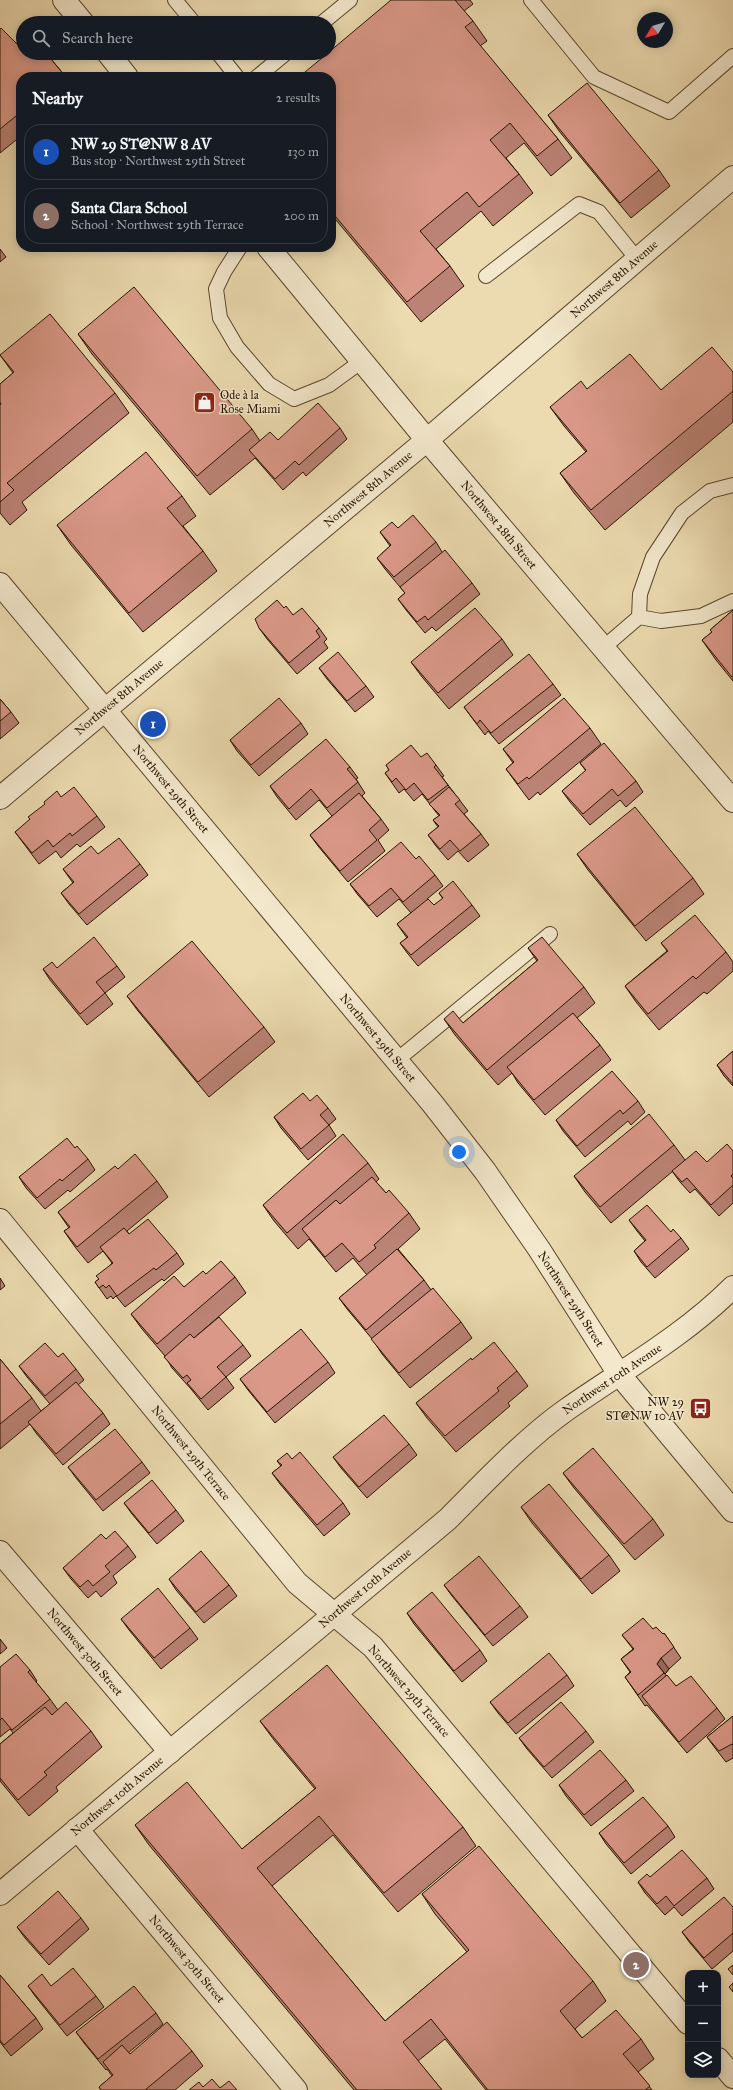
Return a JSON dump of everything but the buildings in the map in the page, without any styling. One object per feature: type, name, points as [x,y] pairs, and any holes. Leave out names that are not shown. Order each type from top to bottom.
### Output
[{"type":"street","points":[[64,0],[77,16]]},
{"type":"street","points":[[114,60],[123,72]]},
{"type":"street","name":"Northwest 8th Avenue","points":[[0,798],[427,440],[733,177]]},
{"type":"street","name":"Northwest 28th Street","points":[[272,252],[427,440],[733,802]]},
{"type":"street","name":"Northwest 29th Street","points":[[0,584],[397,1060],[485,1171],[539,1249],[619,1374],[733,1511]]},
{"type":"street","name":"Northwest 29th Terrace","points":[[0,1220],[297,1582],[373,1647],[685,2019]]},
{"type":"street","name":"Northwest 10th Avenue","points":[[0,1894],[448,1519],[514,1454],[565,1411],[682,1332],[733,1287]]},
{"type":"street","name":"Northwest 30th Street","points":[[0,1552],[170,1752]]},
{"type":"street","name":"Northwest 30th Street","points":[[77,1829],[296,2090]]},
{"type":"street","points":[[721,2063],[733,2077]]},
{"type":"lane","points":[[175,0],[188,16]]},
{"type":"lane","points":[[331,16],[350,0]]},
{"type":"lane","points":[[531,0],[594,76],[669,112],[733,56]]},
{"type":"lane","points":[[224,60],[233,72]]},
{"type":"lane","points":[[263,72],[278,60]]},
{"type":"lane","points":[[486,276],[579,204],[599,212],[637,260]]},
{"type":"lane","points":[[237,252],[224,272],[216,289],[220,318],[237,347],[270,384],[294,399],[329,385],[362,360]]},
{"type":"lane","points":[[604,648],[639,617],[640,594],[653,557],[682,512],[710,491],[733,485]]},
{"type":"lane","points":[[639,617],[661,621],[701,616],[733,601]]},
{"type":"lane","points":[[397,1060],[550,934]]},
{"type":"place","name":"Ode à la Rose Miami","points":[[204,402]]},
{"type":"place","name":"NW 29 ST@NW 8 AV","points":[[153,724]]},
{"type":"place","name":"NW 29 ST@NW 10 AV","points":[[700,1409]]},
{"type":"place","name":"Santa Clara School","points":[[636,1965]]}]
